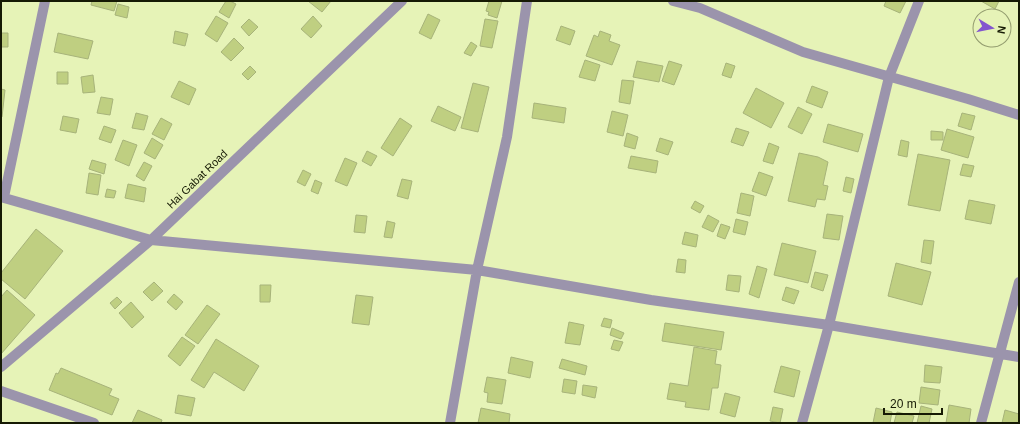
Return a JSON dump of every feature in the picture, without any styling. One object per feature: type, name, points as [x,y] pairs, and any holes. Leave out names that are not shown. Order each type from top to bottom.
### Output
[{"type":"street","points":[[45,1],[2,197],[151,240],[477,270],[651,300],[829,325],[1019,357]]},
{"type":"street","name":"Hai Gabat Road","points":[[1,366],[151,240],[402,1]]},
{"type":"street","points":[[450,423],[477,270],[507,137],[527,1]]},
{"type":"street","points":[[673,1],[700,8],[803,52],[1019,115]]},
{"type":"street","points":[[802,423],[829,325],[889,77],[920,1]]},
{"type":"street","points":[[981,423],[1019,282]]},
{"type":"street","points":[[1,391],[94,423]]},
{"type":"building","points":[[92,1],[117,1],[114,11],[91,5]]},
{"type":"building","points":[[226,1],[236,4],[229,18],[219,12]]},
{"type":"building","points":[[308,1],[331,1],[322,12]]},
{"type":"building","points":[[489,1],[502,1],[497,18],[488,15],[489,12],[486,11]]},
{"type":"building","points":[[886,1],[906,1],[900,13],[884,6]]},
{"type":"building","points":[[981,1],[999,1],[996,8]]},
{"type":"building","points":[[118,4],[129,7],[127,18],[115,15]]},
{"type":"building","points":[[428,14],[440,20],[431,39],[419,33]]},
{"type":"building","points":[[216,16],[228,23],[217,42],[205,34]]},
{"type":"building","points":[[313,16],[322,26],[311,38],[301,29]]},
{"type":"building","points":[[249,19],[258,27],[249,36],[241,27]]},
{"type":"building","points":[[485,19],[498,21],[492,48],[480,46]]},
{"type":"building","points":[[561,26],[575,31],[570,45],[556,40]]},
{"type":"building","points":[[175,31],[188,34],[185,46],[173,43]]},
{"type":"building","points":[[600,31],[611,35],[609,41],[620,45],[612,65],[586,56],[594,35],[598,37]]},
{"type":"building","points":[[1,33],[8,33],[8,47],[1,47]]},
{"type":"building","points":[[58,33],[93,41],[88,59],[54,52]]},
{"type":"building","points":[[234,38],[244,48],[231,61],[221,52]]},
{"type":"building","points":[[471,42],[477,46],[471,56],[464,53]]},
{"type":"building","points":[[585,60],[600,65],[595,81],[579,77]]},
{"type":"building","points":[[637,61],[663,66],[659,82],[633,77]]},
{"type":"building","points":[[669,61],[682,65],[674,85],[662,81]]},
{"type":"building","points":[[726,63],[735,66],[731,78],[722,75]]},
{"type":"building","points":[[250,66],[256,72],[248,80],[242,74]]},
{"type":"building","points":[[57,72],[68,72],[68,84],[57,84]]},
{"type":"building","points":[[93,75],[95,92],[83,93],[81,77]]},
{"type":"building","points":[[622,80],[634,81],[630,104],[619,102]]},
{"type":"building","points":[[179,81],[196,89],[189,105],[171,97]]},
{"type":"building","points":[[473,83],[489,87],[478,132],[461,128]]},
{"type":"building","points":[[812,86],[828,92],[822,108],[806,102]]},
{"type":"building","points":[[756,88],[784,103],[771,128],[743,113]]},
{"type":"building","points":[[1,89],[5,90],[2,117],[1,117]]},
{"type":"building","points":[[101,97],[113,99],[110,115],[97,113]]},
{"type":"building","points":[[534,103],[566,108],[564,123],[532,118]]},
{"type":"building","points":[[438,106],[461,117],[455,131],[431,121]]},
{"type":"building","points":[[798,107],[812,114],[802,134],[788,127]]},
{"type":"building","points":[[612,111],[628,115],[623,136],[607,132]]},
{"type":"building","points":[[136,113],[148,116],[144,130],[132,128]]},
{"type":"building","points":[[962,113],[975,116],[971,130],[958,126]]},
{"type":"building","points":[[63,116],[79,119],[76,133],[60,130]]},
{"type":"building","points":[[161,118],[172,124],[164,140],[152,134]]},
{"type":"building","points":[[400,118],[412,126],[393,156],[381,148]]},
{"type":"building","points":[[828,124],[863,134],[858,152],[823,142]]},
{"type":"building","points":[[104,126],[116,130],[111,143],[99,139]]},
{"type":"building","points":[[736,128],[749,132],[743,146],[731,142]]},
{"type":"building","points":[[947,129],[974,137],[968,158],[941,150]]},
{"type":"building","points":[[931,131],[943,132],[943,140],[931,140]]},
{"type":"building","points":[[627,133],[638,137],[635,149],[624,146]]},
{"type":"building","points":[[152,138],[163,145],[155,159],[144,153]]},
{"type":"building","points":[[660,138],[673,142],[668,155],[656,151]]},
{"type":"building","points":[[123,140],[137,145],[129,166],[115,160]]},
{"type":"building","points":[[901,140],[909,142],[907,157],[898,155]]},
{"type":"building","points":[[769,143],[779,147],[773,164],[763,161]]},
{"type":"building","points":[[367,151],[377,156],[371,166],[362,161]]},
{"type":"building","points":[[799,153],[818,157],[828,162],[823,185],[828,186],[825,200],[817,199],[815,207],[788,201]]},
{"type":"building","points":[[918,154],[950,160],[940,211],[908,205]]},
{"type":"building","points":[[631,156],[658,161],[656,173],[628,168]]},
{"type":"building","points":[[345,158],[357,163],[347,186],[335,181]]},
{"type":"building","points":[[92,160],[106,164],[104,174],[89,169]]},
{"type":"building","points":[[144,162],[152,166],[144,181],[136,176]]},
{"type":"building","points":[[963,164],[974,166],[971,177],[960,175]]},
{"type":"building","points":[[303,170],[311,174],[305,186],[297,182]]},
{"type":"building","points":[[759,172],[773,177],[766,196],[752,191]]},
{"type":"building","points":[[89,173],[101,175],[98,195],[86,193]]},
{"type":"building","points":[[846,177],[854,179],[851,193],[843,191]]},
{"type":"building","points":[[402,179],[412,181],[408,199],[397,196]]},
{"type":"building","points":[[315,180],[322,183],[318,194],[311,191]]},
{"type":"building","points":[[128,184],[146,188],[144,202],[125,198]]},
{"type":"building","points":[[107,189],[116,191],[114,198],[105,197]]},
{"type":"building","points":[[741,193],[754,196],[750,216],[737,213]]},
{"type":"building","points":[[969,200],[995,205],[991,224],[965,219]]},
{"type":"building","points":[[695,201],[704,206],[700,213],[691,208]]},
{"type":"building","points":[[827,214],[843,216],[839,240],[823,238]]},
{"type":"building","points":[[356,215],[367,216],[365,233],[354,232]]},
{"type":"building","points":[[708,215],[719,221],[713,232],[702,227]]},
{"type":"building","points":[[736,219],[748,222],[745,235],[733,232]]},
{"type":"building","points":[[387,221],[395,223],[392,238],[384,237]]},
{"type":"building","points":[[721,224],[730,227],[725,239],[717,236]]},
{"type":"building","points":[[36,229],[63,251],[25,299],[1,279],[1,273]]},
{"type":"building","points":[[685,232],[698,235],[696,247],[682,244]]},
{"type":"building","points":[[924,240],[934,241],[931,264],[921,262]]},
{"type":"building","points":[[782,243],[816,251],[808,283],[774,275]]},
{"type":"building","points":[[678,259],[686,260],[685,273],[676,272]]},
{"type":"building","points":[[896,263],[931,272],[922,305],[888,296]]},
{"type":"building","points":[[757,266],[767,269],[759,298],[749,294]]},
{"type":"building","points":[[815,272],[828,275],[823,291],[811,287]]},
{"type":"building","points":[[728,275],[741,276],[739,292],[726,290]]},
{"type":"building","points":[[154,282],[163,291],[152,301],[143,292]]},
{"type":"building","points":[[260,285],[271,285],[270,302],[260,302]]},
{"type":"building","points":[[786,287],[799,291],[794,304],[782,300]]},
{"type":"building","points":[[7,290],[35,315],[1,354],[1,297]]},
{"type":"building","points":[[174,294],[183,302],[176,310],[167,302]]},
{"type":"building","points":[[356,295],[373,297],[369,325],[352,323]]},
{"type":"building","points":[[117,297],[122,302],[115,309],[110,303]]},
{"type":"building","points":[[131,302],[144,317],[132,328],[119,313]]},
{"type":"building","points":[[207,305],[220,314],[198,344],[185,335]]},
{"type":"building","points":[[604,318],[612,320],[610,328],[601,326]]},
{"type":"building","points":[[569,322],[584,325],[580,345],[565,343]]},
{"type":"building","points":[[665,323],[724,332],[721,350],[662,341]]},
{"type":"building","points":[[612,328],[624,333],[621,339],[610,335]]},
{"type":"building","points":[[182,337],[195,346],[180,366],[168,356]]},
{"type":"building","points":[[216,339],[259,366],[244,391],[214,372],[204,388],[191,380]]},
{"type":"building","points":[[614,340],[623,342],[619,351],[611,349]]},
{"type":"building","points":[[694,347],[717,351],[715,364],[721,365],[718,388],[712,388],[709,410],[685,407],[686,402],[667,399],[670,383],[688,386]]},
{"type":"building","points":[[511,357],[533,362],[530,378],[508,373]]},
{"type":"building","points":[[562,359],[587,366],[585,375],[559,368]]},
{"type":"building","points":[[925,365],[942,367],[940,383],[924,382]]},
{"type":"building","points":[[781,366],[800,371],[794,397],[774,392]]},
{"type":"building","points":[[61,368],[112,389],[109,395],[119,399],[112,415],[49,390],[56,373],[58,374]]},
{"type":"building","points":[[487,377],[506,380],[502,404],[487,402],[488,393],[484,392]]},
{"type":"building","points":[[564,379],[577,381],[575,394],[562,392]]},
{"type":"building","points":[[583,385],[597,387],[595,398],[582,395]]},
{"type":"building","points":[[921,387],[940,390],[938,405],[919,403]]},
{"type":"building","points":[[725,393],[740,397],[735,417],[720,413]]},
{"type":"building","points":[[178,395],[195,398],[191,416],[175,413]]},
{"type":"building","points":[[949,405],[971,409],[969,423],[946,423]]},
{"type":"building","points":[[921,406],[932,409],[929,423],[917,423]]},
{"type":"building","points":[[773,407],[783,409],[780,423],[770,421]]},
{"type":"building","points":[[481,408],[510,414],[509,423],[478,423]]},
{"type":"building","points":[[876,408],[892,412],[890,423],[873,423]]},
{"type":"building","points":[[138,410],[162,420],[161,423],[132,423]]},
{"type":"building","points":[[1005,410],[1019,414],[1019,423],[1002,423]]},
{"type":"building","points":[[897,412],[914,416],[912,423],[894,423]]}]
